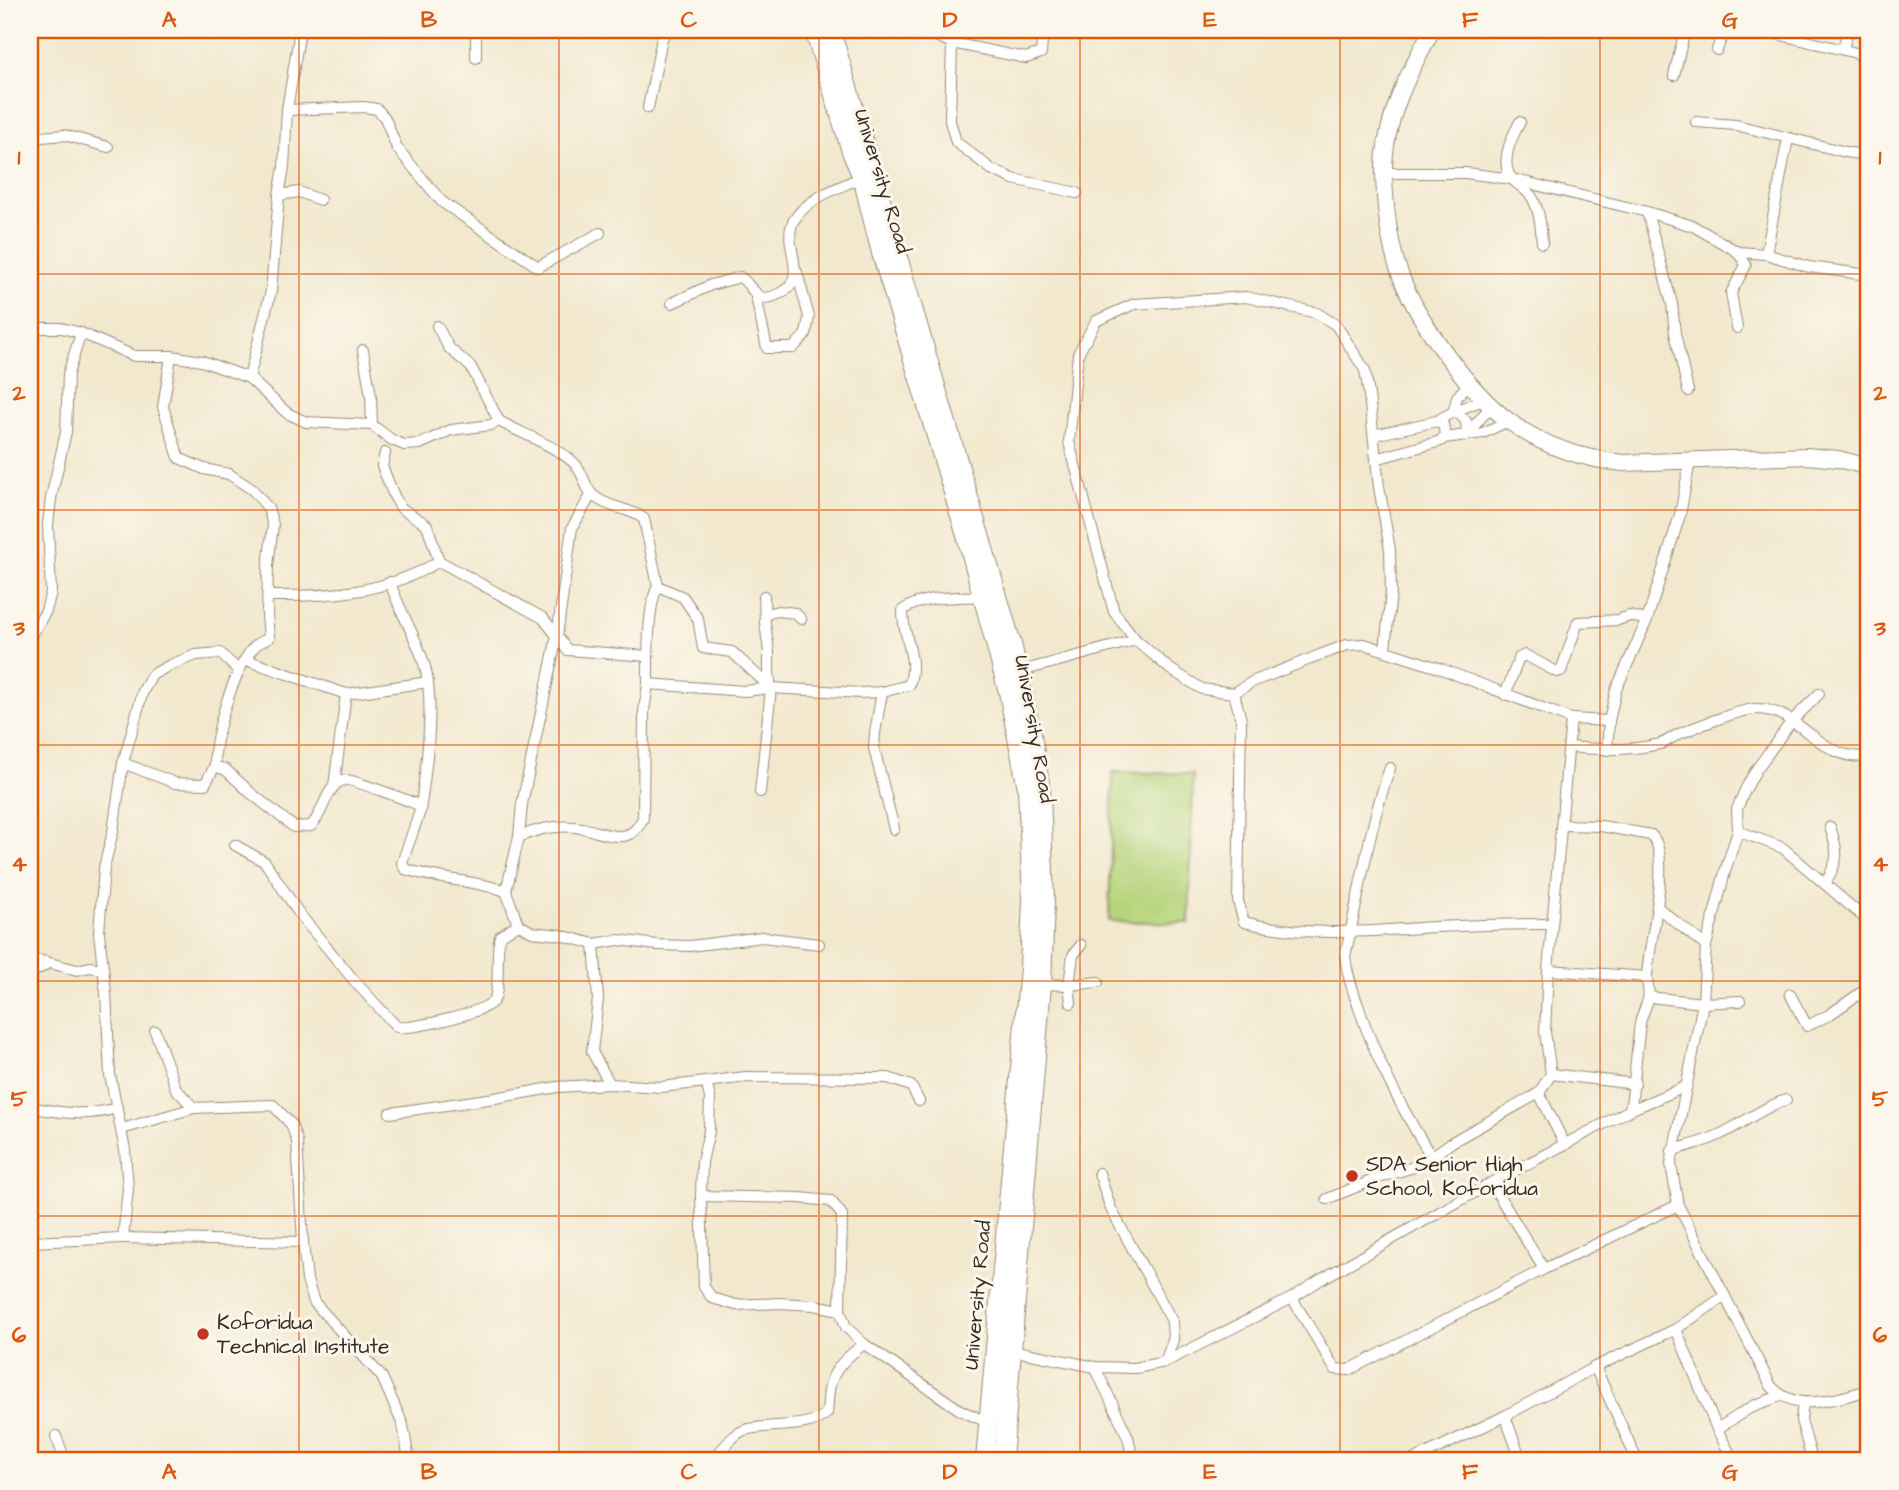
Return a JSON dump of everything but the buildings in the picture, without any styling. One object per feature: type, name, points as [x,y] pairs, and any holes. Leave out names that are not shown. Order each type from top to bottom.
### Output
[{"type":"highway","name":"University Road","points":[[814,30],[852,154],[862,177],[881,253],[974,537],[1009,633],[1032,734],[1041,790],[1045,902],[1042,984],[1003,1349],[988,1422],[985,1460]]},
{"type":"highway","name":"University Road","points":[[831,30],[974,537],[982,596],[1001,661],[1027,788],[1032,901],[1003,1349],[1006,1429],[1003,1460]]},
{"type":"main road","points":[[1432,30],[1403,87],[1388,135],[1384,173],[1391,240],[1402,279],[1422,318],[1446,356],[1489,402],[1508,421],[1558,448],[1589,458],[1623,463],[1807,456],[1838,459],[1869,467]]},
{"type":"street","points":[[249,378],[271,292],[287,110],[300,30]]},
{"type":"street","points":[[476,30],[477,58]]},
{"type":"street","points":[[648,108],[662,38],[667,30]]},
{"type":"street","points":[[922,30],[951,43],[1026,58],[1041,53],[1043,30]]},
{"type":"street","points":[[1674,75],[1685,30]]},
{"type":"street","points":[[1717,50],[1724,30]]},
{"type":"street","points":[[1760,30],[1869,56]]},
{"type":"street","points":[[1843,49],[1849,30]]},
{"type":"street","points":[[951,43],[950,121],[956,142],[991,169],[1013,179],[1077,193]]},
{"type":"street","points":[[287,110],[364,107],[377,109],[385,118],[397,148],[442,202],[538,267],[600,233]]},
{"type":"street","points":[[1520,122],[1506,160],[1506,170],[1532,196],[1540,217],[1542,243]]},
{"type":"street","points":[[1696,122],[1736,125],[1850,153],[1869,152]]},
{"type":"street","points":[[30,138],[64,135],[108,147]]},
{"type":"street","points":[[1766,254],[1788,138]]},
{"type":"street","points":[[1384,173],[1466,173],[1512,178],[1693,226],[1738,252],[1766,254],[1809,267],[1869,275]]},
{"type":"street","points":[[755,292],[768,348],[793,348],[806,334],[809,317],[789,231],[795,219],[810,202],[862,177]]},
{"type":"street","points":[[279,195],[299,192],[320,200]]},
{"type":"street","points":[[1647,212],[1672,304],[1675,332],[1688,391]]},
{"type":"street","points":[[1737,328],[1731,293],[1746,265],[1738,252]]},
{"type":"street","points":[[672,303],[712,285],[740,277],[747,281],[759,296],[768,299],[789,289],[795,264]]},
{"type":"street","points":[[1385,649],[1391,592],[1390,550],[1365,370],[1336,325],[1317,313],[1246,297],[1134,304],[1096,320],[1078,354],[1069,442],[1114,612],[1136,640],[1170,669],[1202,689],[1234,693],[1252,682],[1347,645],[1364,643],[1439,668],[1571,719],[1609,721]]},
{"type":"street","points":[[437,326],[449,348],[471,367],[499,421],[576,465],[591,495],[614,508],[635,512],[644,519],[658,586],[651,608],[648,684],[644,711],[643,818],[639,827],[629,835],[616,837],[582,828],[558,827],[539,828],[519,837]]},
{"type":"street","points":[[30,331],[61,328],[81,333],[134,356],[171,356],[202,361],[249,378],[287,413],[306,422],[372,425],[392,440],[404,445],[420,444],[451,430],[491,425],[499,421]]},
{"type":"street","points":[[30,637],[46,611],[51,593],[48,556],[50,512],[66,432],[68,374],[81,333]]},
{"type":"street","points":[[363,350],[371,396],[372,425]]},
{"type":"street","points":[[123,763],[175,783],[205,784],[215,766],[214,745],[239,671],[255,646],[269,638],[268,566],[273,525],[268,508],[253,490],[229,474],[204,469],[179,458],[163,407],[171,356]]},
{"type":"street","points":[[1454,410],[1457,397],[1470,382]]},
{"type":"street","points":[[1374,435],[1437,421],[1454,410],[1489,402]]},
{"type":"street","points":[[1467,434],[1489,402]]},
{"type":"street","points":[[1454,410],[1466,421],[1467,434]]},
{"type":"street","points":[[1437,421],[1443,424],[1444,438]]},
{"type":"street","points":[[1376,459],[1444,438],[1483,433],[1508,421]]},
{"type":"street","points":[[385,453],[382,466],[394,496],[401,508],[427,525],[439,561],[542,618],[567,650],[648,656]]},
{"type":"street","points":[[1607,750],[1609,721],[1616,690],[1647,620],[1680,515],[1690,461]]},
{"type":"street","points":[[591,495],[572,528],[557,636],[522,804],[519,837],[506,891],[517,924],[532,932],[560,935],[594,944],[618,940],[691,946],[762,937],[818,944]]},
{"type":"street","points":[[268,596],[335,594],[361,590],[412,575],[439,561]]},
{"type":"street","points":[[390,582],[396,602],[425,665],[428,682],[428,743],[420,811],[402,863],[405,869],[436,878],[488,885],[506,891]]},
{"type":"street","points":[[658,586],[683,597],[698,619],[703,648],[732,652],[771,688]]},
{"type":"street","points":[[760,792],[771,688],[764,596]]},
{"type":"street","points":[[648,684],[745,691],[771,688],[861,693],[882,692],[909,685],[914,672],[912,652],[902,619],[903,610],[910,605],[926,601],[982,596]]},
{"type":"street","points":[[765,614],[778,611],[795,612],[801,619]]},
{"type":"street","points":[[1505,695],[1519,658],[1525,655],[1557,672],[1561,671],[1578,622],[1618,620],[1630,616],[1647,620]]},
{"type":"street","points":[[1018,672],[1136,640]]},
{"type":"street","points":[[123,1238],[128,1189],[122,1129],[110,1075],[106,993],[99,933],[104,867],[113,831],[123,763],[143,691],[152,675],[195,655],[220,653],[239,671]]},
{"type":"street","points":[[246,660],[346,694],[428,682]]},
{"type":"street","points":[[882,692],[874,733],[874,748],[894,829]]},
{"type":"street","points":[[1234,693],[1241,720],[1238,901],[1244,922],[1295,932],[1350,933],[1485,924],[1552,924]]},
{"type":"street","points":[[215,766],[226,770],[294,827],[311,827],[320,817],[334,786],[346,694]]},
{"type":"street","points":[[1819,694],[1791,722],[1745,790],[1737,809],[1738,831],[1706,946],[1703,1003],[1672,1151],[1672,1175],[1678,1205],[1771,1386],[1780,1396],[1803,1404],[1869,1390]]},
{"type":"street","points":[[1570,747],[1607,750],[1662,744],[1678,735],[1752,709],[1781,713],[1843,755],[1856,758],[1869,756]]},
{"type":"street","points":[[1327,1199],[1378,1178],[1420,1165],[1452,1142],[1539,1093],[1551,1074],[1545,1032],[1548,970],[1571,719]]},
{"type":"street","points":[[1391,768],[1378,803],[1365,854],[1345,957],[1347,974],[1364,1027],[1394,1095],[1432,1158]]},
{"type":"street","points":[[334,786],[345,780],[356,781],[408,800],[418,805],[420,811]]},
{"type":"street","points":[[1563,825],[1601,826],[1651,835],[1656,840],[1659,852],[1657,907],[1647,977],[1649,997],[1640,1020],[1630,1110]]},
{"type":"street","points":[[1826,883],[1838,857],[1830,827]]},
{"type":"street","points":[[1738,831],[1783,848],[1869,922]]},
{"type":"street","points":[[234,845],[265,862],[300,915],[356,984],[397,1027],[415,1027],[489,1007],[496,995],[497,945],[500,936],[517,924]]},
{"type":"street","points":[[1657,907],[1706,946]]},
{"type":"street","points":[[594,944],[598,999],[592,1052],[610,1084]]},
{"type":"street","points":[[1071,1003],[1069,985],[1073,955],[1081,946]]},
{"type":"street","points":[[30,958],[77,970],[90,967],[102,969]]},
{"type":"street","points":[[30,974],[47,964]]},
{"type":"street","points":[[1548,970],[1647,977]]},
{"type":"street","points":[[1042,984],[1098,982]]},
{"type":"street","points":[[1790,994],[1807,1026],[1829,1015],[1869,987]]},
{"type":"street","points":[[1649,997],[1703,1003],[1740,1001]]},
{"type":"street","points":[[155,1031],[176,1089],[194,1108]]},
{"type":"street","points":[[1551,1074],[1635,1084]]},
{"type":"street","points":[[390,1113],[537,1090],[610,1084],[661,1087],[745,1077],[888,1078],[911,1086],[919,1101]]},
{"type":"street","points":[[706,1082],[710,1098],[709,1131],[702,1162],[704,1287],[712,1298],[736,1305],[779,1303],[840,1310]]},
{"type":"street","points":[[1003,1349],[1095,1367],[1135,1368],[1165,1363],[1292,1298],[1491,1183],[1630,1110],[1685,1087]]},
{"type":"street","points":[[1539,1093],[1565,1145]]},
{"type":"street","points":[[1672,1151],[1718,1136],[1755,1114],[1786,1100]]},
{"type":"street","points":[[122,1129],[194,1108],[273,1105],[291,1124],[297,1141],[307,1280],[314,1302],[327,1320],[382,1377],[403,1425],[409,1460]]},
{"type":"street","points":[[30,1107],[61,1113],[97,1114],[117,1108]]},
{"type":"street","points":[[1098,1173],[1111,1209],[1172,1321],[1173,1340],[1165,1363]]},
{"type":"street","points":[[1491,1183],[1544,1269]]},
{"type":"street","points":[[701,1196],[831,1201],[842,1215],[840,1310],[846,1327],[864,1344],[960,1410],[1006,1429]]},
{"type":"street","points":[[1292,1298],[1335,1369],[1349,1370],[1544,1269],[1678,1205]]},
{"type":"street","points":[[30,1242],[123,1238],[303,1242]]},
{"type":"street","points":[[1413,1460],[1676,1329],[1725,1296]]},
{"type":"street","points":[[1676,1329],[1717,1429],[1733,1460]]},
{"type":"street","points":[[712,1460],[742,1430],[821,1419],[827,1413],[833,1374],[846,1358],[864,1344]]},
{"type":"street","points":[[1095,1367],[1128,1437],[1133,1460]]},
{"type":"street","points":[[1595,1367],[1637,1460]]},
{"type":"street","points":[[1717,1429],[1741,1412],[1780,1396]]},
{"type":"street","points":[[1803,1404],[1801,1420],[1812,1460]]},
{"type":"street","points":[[1505,1416],[1521,1460]]},
{"type":"street","points":[[56,1436],[65,1460]]},
{"type":"green space","points":[[1113,772],[1193,774],[1189,923],[1109,921]]},
{"type":"place","name":"SDA Senior High School, Koforidua","points":[[1352,1176]]},
{"type":"place","name":"Koforidua Technical Institute","points":[[203,1334]]}]
